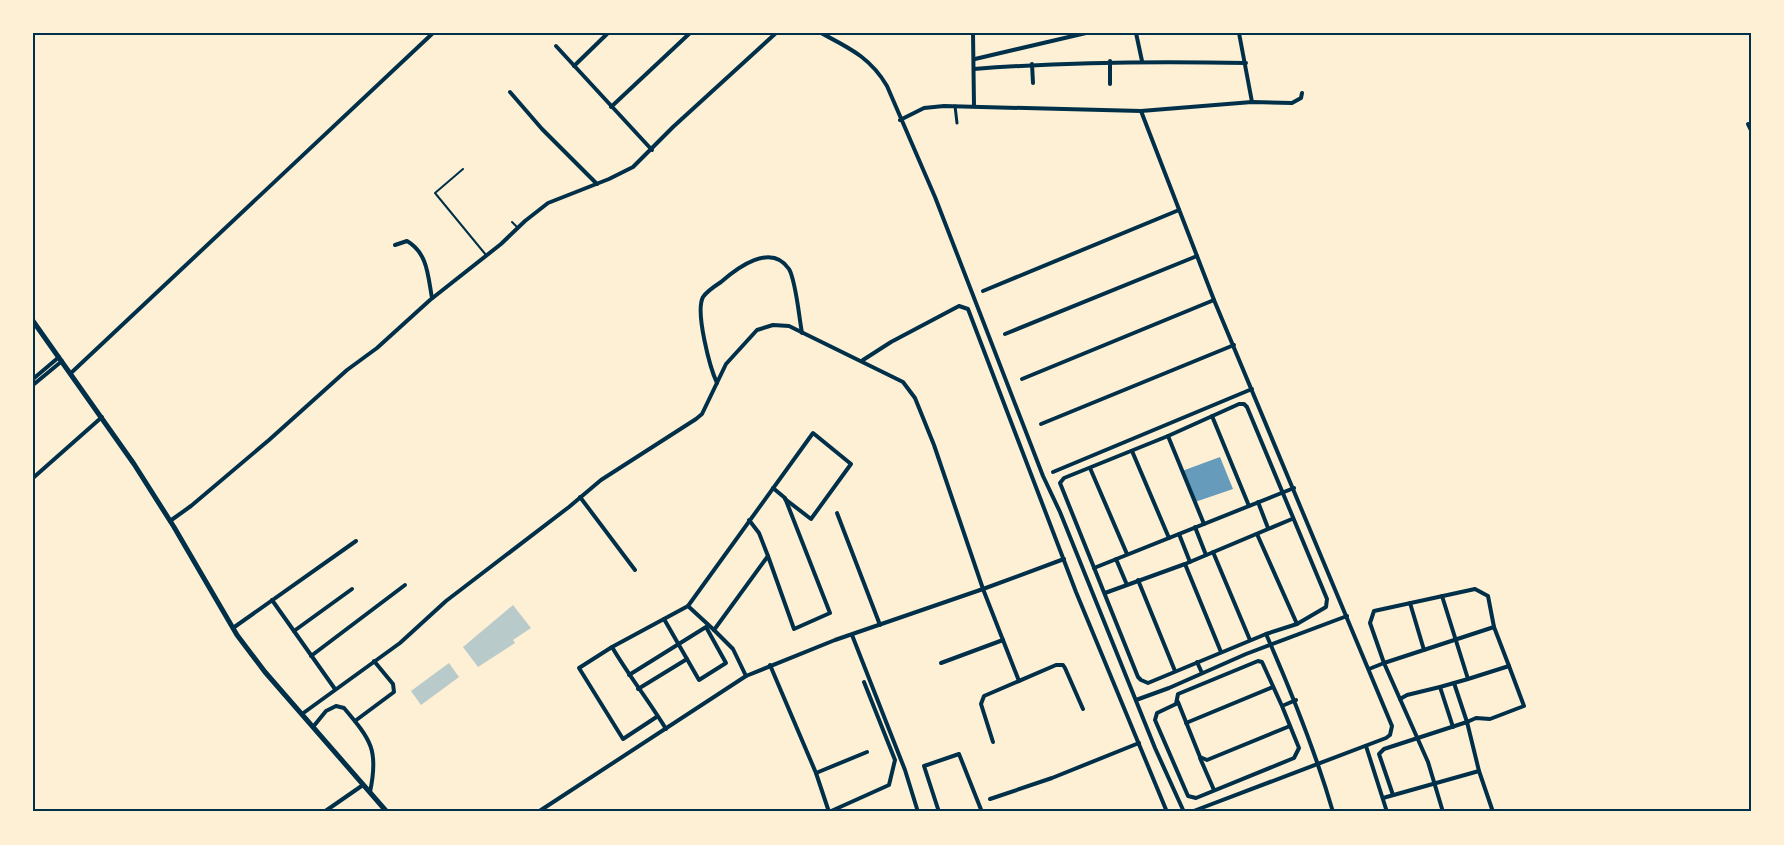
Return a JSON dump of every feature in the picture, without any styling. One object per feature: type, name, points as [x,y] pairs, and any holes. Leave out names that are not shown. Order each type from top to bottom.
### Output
[{"type":"street","points":[[71,373],[433,33]]},
{"type":"street","points":[[574,66],[608,33]]},
{"type":"street","points":[[611,107],[690,33]]},
{"type":"street","points":[[170,521],[191,506],[347,370],[377,348],[432,298],[548,203],[633,167],[673,127],[776,33]]},
{"type":"street","points":[[821,33],[856,52],[874,67],[887,86],[935,197],[1043,476],[1184,812]]},
{"type":"street","points":[[974,33],[974,106]]},
{"type":"street","points":[[975,60],[1086,33]]},
{"type":"street","points":[[1136,33],[1143,61]]},
{"type":"street","points":[[1239,33],[1252,102]]},
{"type":"street","points":[[556,46],[652,150]]},
{"type":"street","points":[[974,69],[1032,64],[1143,61],[1246,63]]},
{"type":"street","points":[[1110,62],[1110,84]]},
{"type":"street","points":[[1032,64],[1033,83]]},
{"type":"street","points":[[510,92],[562,150],[597,184]]},
{"type":"street","points":[[900,120],[924,108],[974,106],[1141,111],[1252,102],[1292,103],[1298,102],[1302,93]]},
{"type":"street","points":[[955,106],[957,123]]},
{"type":"street","points":[[1141,111],[1214,300],[1392,726],[1390,735],[1386,738],[1191,812]]},
{"type":"street","points":[[1748,124],[1751,130]]},
{"type":"street","points":[[983,291],[1179,210]]},
{"type":"street","points":[[395,245],[407,241],[416,246],[424,256],[432,298]]},
{"type":"street","points":[[1005,334],[1197,256]]},
{"type":"street","points":[[717,384],[707,356],[702,301],[707,293],[745,264],[774,258],[785,265],[792,277],[802,333]]},
{"type":"street","points":[[1022,379],[1214,300]]},
{"type":"street","points":[[862,360],[959,306],[968,309],[1064,559],[1167,812]]},
{"type":"street","points":[[33,321],[103,417],[170,521],[233,628],[265,672],[387,812]]},
{"type":"street","points":[[302,714],[413,633],[446,601],[601,480],[696,419],[702,414],[726,364],[757,330],[780,324],[862,360],[903,382],[915,398],[934,445],[983,589],[1019,681]]},
{"type":"street","points":[[1041,424],[1234,345]]},
{"type":"street","points":[[33,379],[61,359]]},
{"type":"street","points":[[33,385],[61,359]]},
{"type":"street","points":[[1053,472],[1252,389]]},
{"type":"street","points":[[1244,404],[1327,603],[1324,610],[1297,624],[1250,640],[1148,682],[1141,680],[1060,483],[1064,478],[1212,416],[1244,404]]},
{"type":"street","points":[[1212,416],[1249,506]]},
{"type":"street","points":[[33,478],[103,417]]},
{"type":"street","points":[[658,716],[622,739],[579,668],[612,647],[688,606],[749,520],[813,433],[851,464],[811,519],[773,488]]},
{"type":"street","points":[[1168,436],[1204,524]]},
{"type":"street","points":[[1132,451],[1168,538]]},
{"type":"street","points":[[1090,468],[1127,554]]},
{"type":"street","points":[[1094,567],[1294,488]]},
{"type":"street","points":[[580,497],[635,570]]},
{"type":"street","points":[[749,520],[759,533],[794,629],[830,613],[785,498]]},
{"type":"street","points":[[1258,502],[1268,528]]},
{"type":"street","points":[[837,513],[880,625]]},
{"type":"street","points":[[1105,593],[1185,564],[1293,519]]},
{"type":"street","points":[[1195,527],[1206,555]]},
{"type":"street","points":[[1179,534],[1190,562]]},
{"type":"street","points":[[1257,534],[1297,624]]},
{"type":"street","points":[[233,628],[356,541]]},
{"type":"street","points":[[1213,552],[1250,640]]},
{"type":"street","points":[[714,630],[768,556]]},
{"type":"street","points":[[538,812],[746,676],[852,634],[1064,559]]},
{"type":"street","points":[[1116,559],[1127,585]]},
{"type":"street","points":[[1185,564],[1221,652]]},
{"type":"street","points":[[1138,580],[1175,671]]},
{"type":"street","points":[[1089,585],[1100,581]]},
{"type":"street","points":[[311,656],[405,585]]},
{"type":"street","points":[[294,631],[352,589]]},
{"type":"street","points":[[1393,795],[1379,754],[1384,749],[1418,737],[1453,727],[1476,718],[1490,719],[1524,706],[1494,627],[1488,596],[1475,589],[1374,611],[1370,623],[1384,663],[1418,737],[1443,812]]},
{"type":"street","points":[[1442,596],[1468,679]]},
{"type":"street","points":[[272,600],[335,689]]},
{"type":"street","points":[[1410,603],[1425,650]]},
{"type":"street","points":[[664,619],[699,680],[726,663],[707,626],[688,606]]},
{"type":"street","points":[[1136,700],[1271,644],[1347,616]]},
{"type":"street","points":[[707,626],[734,649],[746,676]]},
{"type":"street","points":[[629,675],[707,626]]},
{"type":"street","points":[[1369,669],[1494,627]]},
{"type":"street","points":[[852,634],[905,770],[918,812]]},
{"type":"street","points":[[1266,634],[1296,700],[1333,812]]},
{"type":"street","points":[[941,663],[1003,640]]},
{"type":"street","points":[[612,647],[666,729]]},
{"type":"street","points":[[638,689],[687,659]]},
{"type":"street","points":[[355,721],[394,693],[393,684],[374,661]]},
{"type":"street","points":[[1178,702],[1175,706],[1157,713],[1155,720],[1186,794],[1191,798],[1214,790],[1294,758],[1299,748],[1282,706],[1262,662],[1258,661],[1178,694],[1178,702],[1214,790]]},
{"type":"street","points":[[1197,662],[1202,673]]},
{"type":"street","points":[[770,665],[816,773],[829,812],[889,785],[895,760],[864,682]]},
{"type":"street","points":[[993,742],[981,699],[1056,665],[1063,665],[1083,709]]},
{"type":"street","points":[[1400,699],[1509,666]]},
{"type":"street","points":[[1454,683],[1493,812]]},
{"type":"street","points":[[1186,723],[1273,687]]},
{"type":"street","points":[[1440,687],[1453,727]]},
{"type":"street","points":[[1282,706],[1296,700]]},
{"type":"street","points":[[313,727],[326,711],[336,706],[345,708],[370,744],[374,756],[375,769],[370,792]]},
{"type":"street","points":[[1200,757],[1210,759],[1290,726]]},
{"type":"street","points":[[990,799],[1139,743]]},
{"type":"street","points":[[1366,746],[1387,812]]},
{"type":"street","points":[[816,773],[867,752]]},
{"type":"street","points":[[939,812],[924,766],[959,754],[982,812]]},
{"type":"street","points":[[1383,798],[1479,771]]},
{"type":"street","points":[[324,812],[363,784]]},
{"type":"lane","points":[[464,169],[435,193],[486,255]]},
{"type":"lane","points":[[512,222],[518,228]]},
{"type":"shaded area","points":[[513,605],[531,628],[513,640],[515,643],[478,667],[463,647]]},
{"type":"shaded area","points":[[449,663],[459,677],[421,705],[411,691]]},
{"type":"water","points":[[1220,457],[1233,489],[1195,502],[1182,471]]}]
